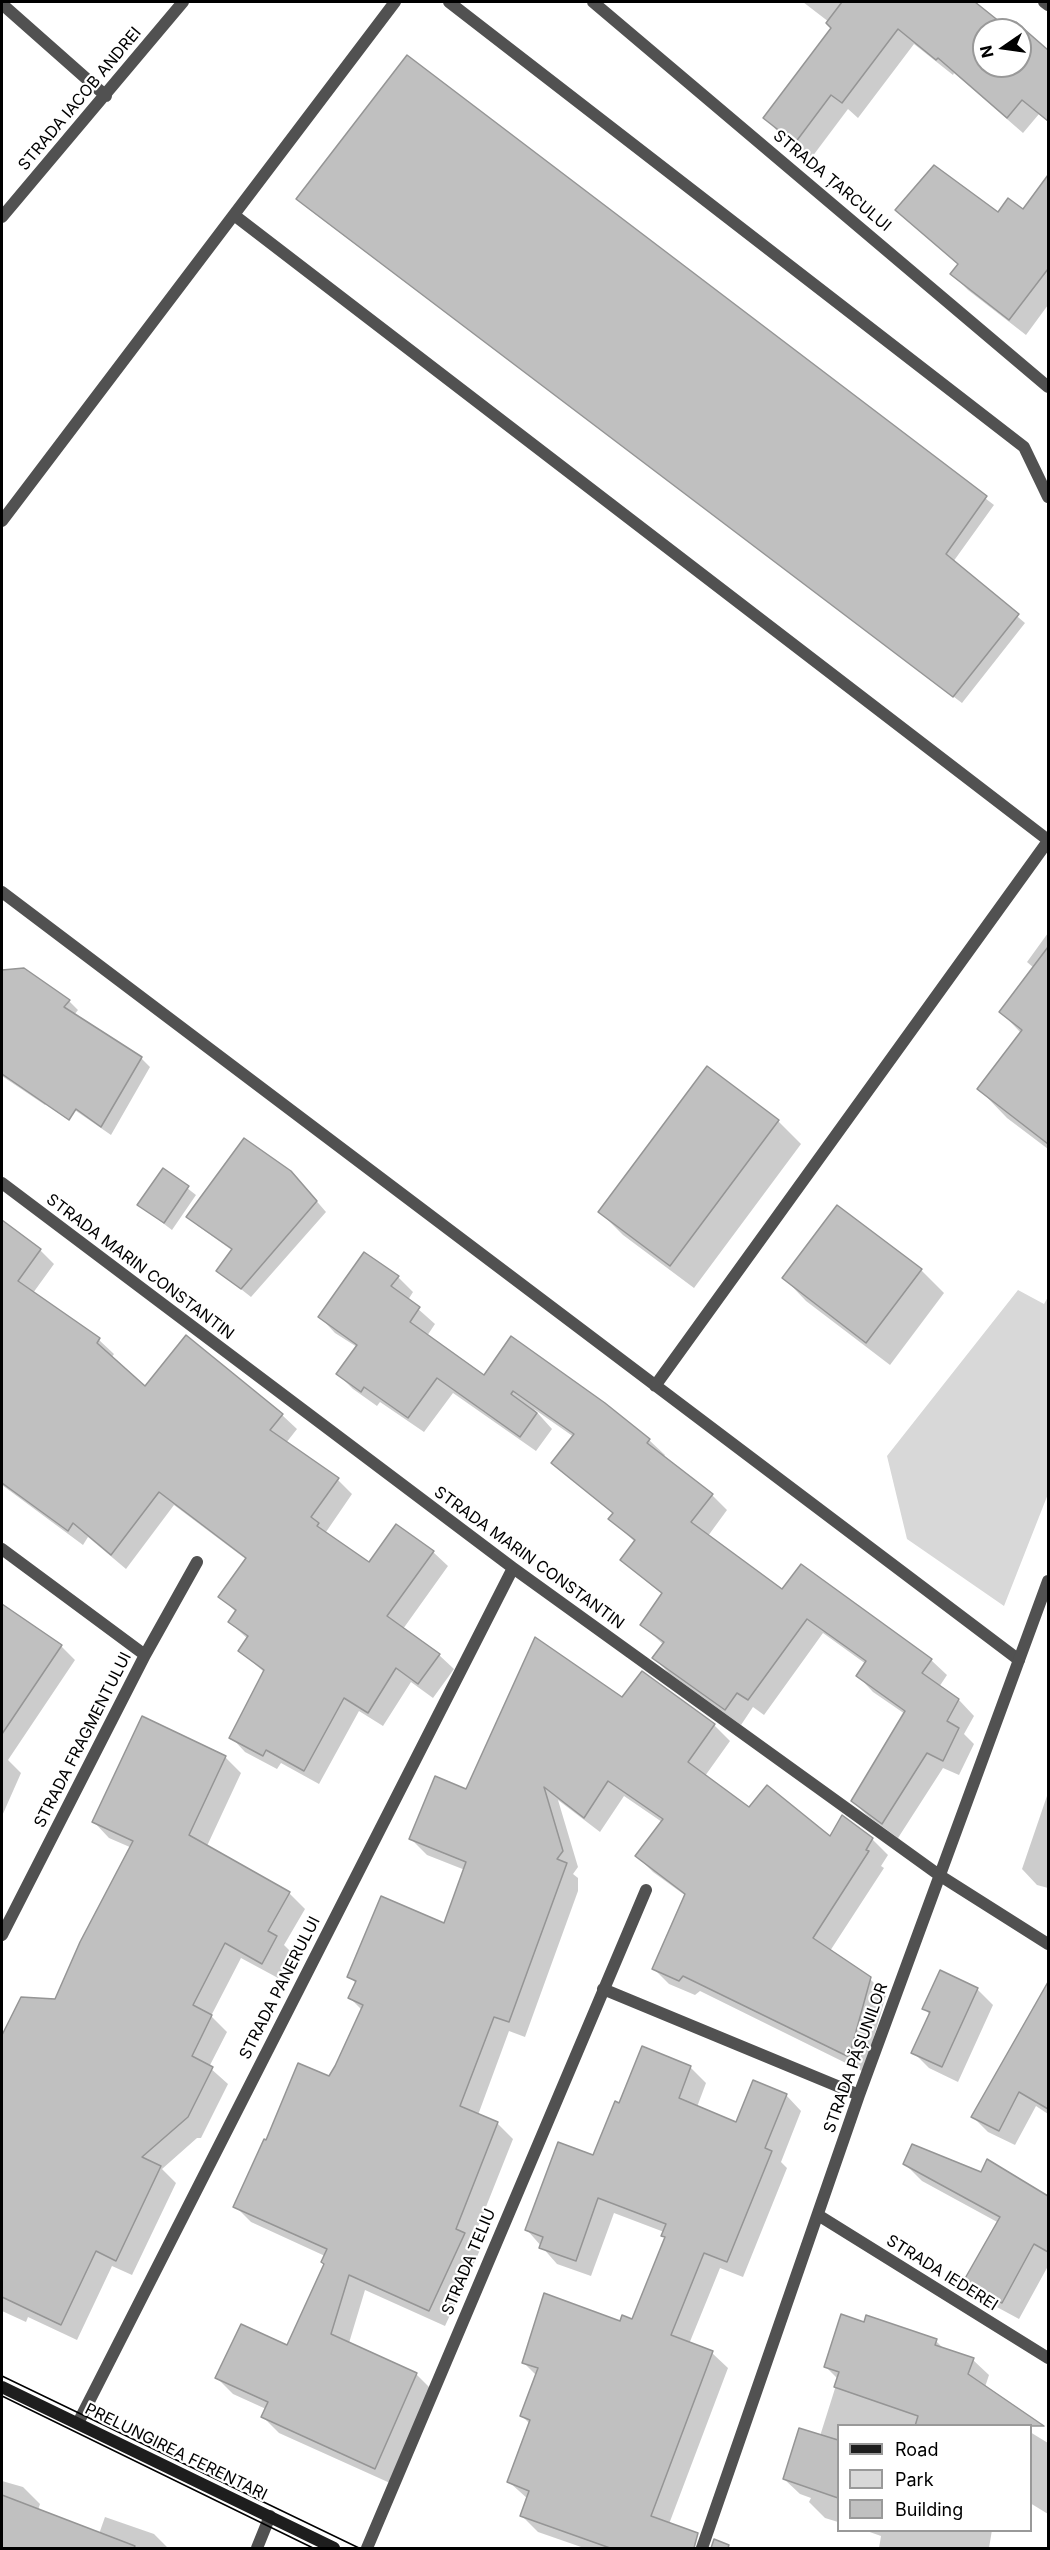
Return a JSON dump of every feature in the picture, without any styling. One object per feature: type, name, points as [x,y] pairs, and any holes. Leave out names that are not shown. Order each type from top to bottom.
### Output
[{"type":"main road","name":"PRELUNGIREA FERENTARI","points":[[2,2387],[334,2548]]},
{"type":"street","name":"STRADA IACOB ANDREI","points":[[2,217],[183,2]]},
{"type":"street","points":[[2,521],[395,2]]},
{"type":"street","points":[[449,2],[1024,447],[1048,497]]},
{"type":"street","name":"STRADA ȚARCULUI","points":[[593,2],[1048,387]]},
{"type":"street","points":[[1044,2],[1048,5]]},
{"type":"street","points":[[2,4],[106,96]]},
{"type":"street","points":[[234,214],[1048,840],[655,1386]]},
{"type":"street","points":[[2,892],[1019,1660]]},
{"type":"street","name":"STRADA MARIN CONSTANTIN","points":[[2,1183],[513,1568],[939,1875],[1048,1944]]},
{"type":"street","points":[[2,1549],[145,1655]]},
{"type":"street","name":"STRADA FRAGMENTULUI","points":[[2,1935],[145,1655],[197,1562]]},
{"type":"street","name":"STRADA PANERULUI","points":[[78,2423],[513,1568]]},
{"type":"street","name":"STRADA PĂȘUNILOR","points":[[702,2548],[860,2095],[1048,1581]]},
{"type":"street","name":"STRADA TELIU","points":[[367,2548],[646,1890]]},
{"type":"street","points":[[603,1989],[860,2095]]},
{"type":"street","name":"STRADA IEDEREI","points":[[818,2215],[1048,2358]]},
{"type":"street","points":[[257,2548],[270,2516]]},
{"type":"green space","points":[[1018,1290],[1044,1304],[1048,1297],[1048,1494],[1004,1606],[907,1539],[887,1456]]},
{"type":"building","points":[[842,2],[975,2],[995,18],[972,18],[972,78],[1032,78],[1032,36],[1048,50],[1048,121],[1022,100],[1007,118],[938,58],[936,60],[898,29],[842,103],[831,95],[795,143],[763,118],[831,28],[826,23]]},
{"type":"building","points":[[407,55],[987,496],[946,554],[1019,614],[953,697],[296,199]]},
{"type":"building","points":[[934,165],[998,212],[1008,198],[1023,209],[1048,175],[1048,269],[1009,320],[950,274],[958,264],[895,210]]},
{"type":"building","points":[[1048,947],[1048,1144],[977,1089],[1022,1030],[999,1012]]},
{"type":"building","points":[[24,968],[70,1000],[64,1007],[142,1057],[101,1127],[76,1109],[69,1120],[2,1074],[2,970]]},
{"type":"building","points":[[707,1066],[779,1120],[670,1266],[598,1212]]},
{"type":"building","points":[[244,1138],[291,1171],[317,1201],[241,1289],[216,1271],[232,1249],[186,1217]]},
{"type":"building","points":[[163,1168],[189,1186],[164,1223],[137,1205]]},
{"type":"building","points":[[837,1205],[922,1269],[866,1343],[782,1278]]},
{"type":"building","points":[[2,1220],[41,1249],[18,1281],[100,1338],[97,1343],[145,1386],[186,1335],[283,1414],[270,1430],[339,1478],[311,1517],[319,1523],[317,1526],[369,1562],[396,1524],[434,1551],[387,1616],[440,1654],[418,1684],[396,1668],[368,1713],[344,1698],[304,1771],[266,1750],[263,1756],[229,1738],[264,1670],[238,1651],[248,1636],[228,1622],[236,1610],[218,1597],[246,1558],[159,1492],[111,1555],[73,1523],[68,1531],[2,1483]]},
{"type":"building","points":[[364,1252],[399,1276],[391,1286],[420,1307],[410,1322],[484,1375],[511,1336],[605,1403],[650,1439],[647,1443],[713,1494],[691,1522],[782,1589],[801,1564],[932,1659],[922,1673],[959,1699],[947,1721],[959,1728],[943,1761],[927,1753],[882,1824],[851,1801],[905,1711],[856,1676],[866,1661],[807,1619],[748,1700],[737,1693],[725,1710],[652,1658],[664,1642],[640,1625],[662,1593],[620,1560],[635,1540],[608,1519],[613,1513],[551,1463],[574,1434],[513,1391],[511,1394],[537,1413],[520,1437],[437,1378],[408,1418],[364,1387],[361,1392],[336,1374],[357,1345],[318,1317]]},
{"type":"building","points":[[2,1604],[62,1645],[2,1734]]},
{"type":"building","points":[[535,1637],[622,1697],[642,1671],[715,1724],[688,1762],[749,1807],[767,1785],[830,1836],[842,1815],[873,1838],[866,1850],[869,1851],[813,1938],[871,1977],[849,2057],[683,1976],[679,1981],[652,1969],[685,1894],[635,1856],[663,1819],[608,1781],[584,1818],[544,1787],[563,1851],[557,1859],[567,1863],[509,2022],[494,2017],[460,2106],[498,2122],[456,2229],[465,2233],[429,2311],[349,2275],[331,2334],[417,2373],[375,2469],[261,2417],[268,2402],[215,2378],[241,2324],[287,2345],[324,2264],[321,2262],[327,2249],[233,2207],[264,2139],[266,2140],[298,2063],[329,2076],[335,2066],[363,2005],[348,1998],[356,1981],[347,1977],[381,1896],[444,1923],[466,1862],[409,1839],[435,1776],[466,1789]]},
{"type":"building","points":[[142,1716],[226,1756],[189,1835],[290,1892],[268,1931],[277,1936],[262,1964],[225,1943],[193,2005],[212,2015],[192,2056],[213,2067],[188,2117],[142,2157],[161,2166],[116,2261],[96,2251],[61,2325],[2,2297],[2,2035],[21,1997],[55,1999],[80,1942],[133,1841],[92,1822]]},
{"type":"building","points":[[940,1970],[978,1988],[942,2067],[911,2053],[930,2012],[922,2009]]},
{"type":"building","points":[[1048,1982],[1048,2109],[1019,2092],[999,2131],[971,2117]]},
{"type":"building","points":[[642,2046],[691,2066],[679,2098],[736,2122],[753,2080],[787,2094],[765,2148],[772,2151],[727,2262],[704,2253],[671,2335],[713,2351],[651,2516],[698,2533],[694,2548],[610,2548],[520,2516],[529,2491],[507,2482],[530,2420],[520,2416],[538,2368],[522,2363],[544,2293],[620,2321],[622,2315],[632,2319],[665,2237],[661,2236],[666,2224],[598,2198],[576,2261],[539,2248],[543,2237],[525,2230],[558,2142],[593,2155],[615,2101],[619,2103]]},
{"type":"building","points":[[912,2144],[981,2172],[987,2159],[1048,2196],[1048,2252],[1034,2244],[1002,2303],[963,2282],[1000,2217],[903,2164]]},
{"type":"building","points":[[841,2314],[864,2322],[866,2315],[937,2339],[935,2345],[974,2358],[968,2374],[1044,2426],[1032,2426],[1032,2424],[916,2424],[918,2416],[834,2387],[839,2372],[824,2367]]},
{"type":"building","points":[[799,2428],[837,2440],[837,2498],[783,2479]]},
{"type":"building","points":[[2,2495],[135,2546],[134,2548],[2,2548]]},
{"type":"building","points":[[714,2539],[729,2545],[728,2548],[711,2548]]},
{"type":"tram line","points":[[2,2376],[359,2548]]},
{"type":"tram line","points":[[2,2396],[313,2548]]}]
